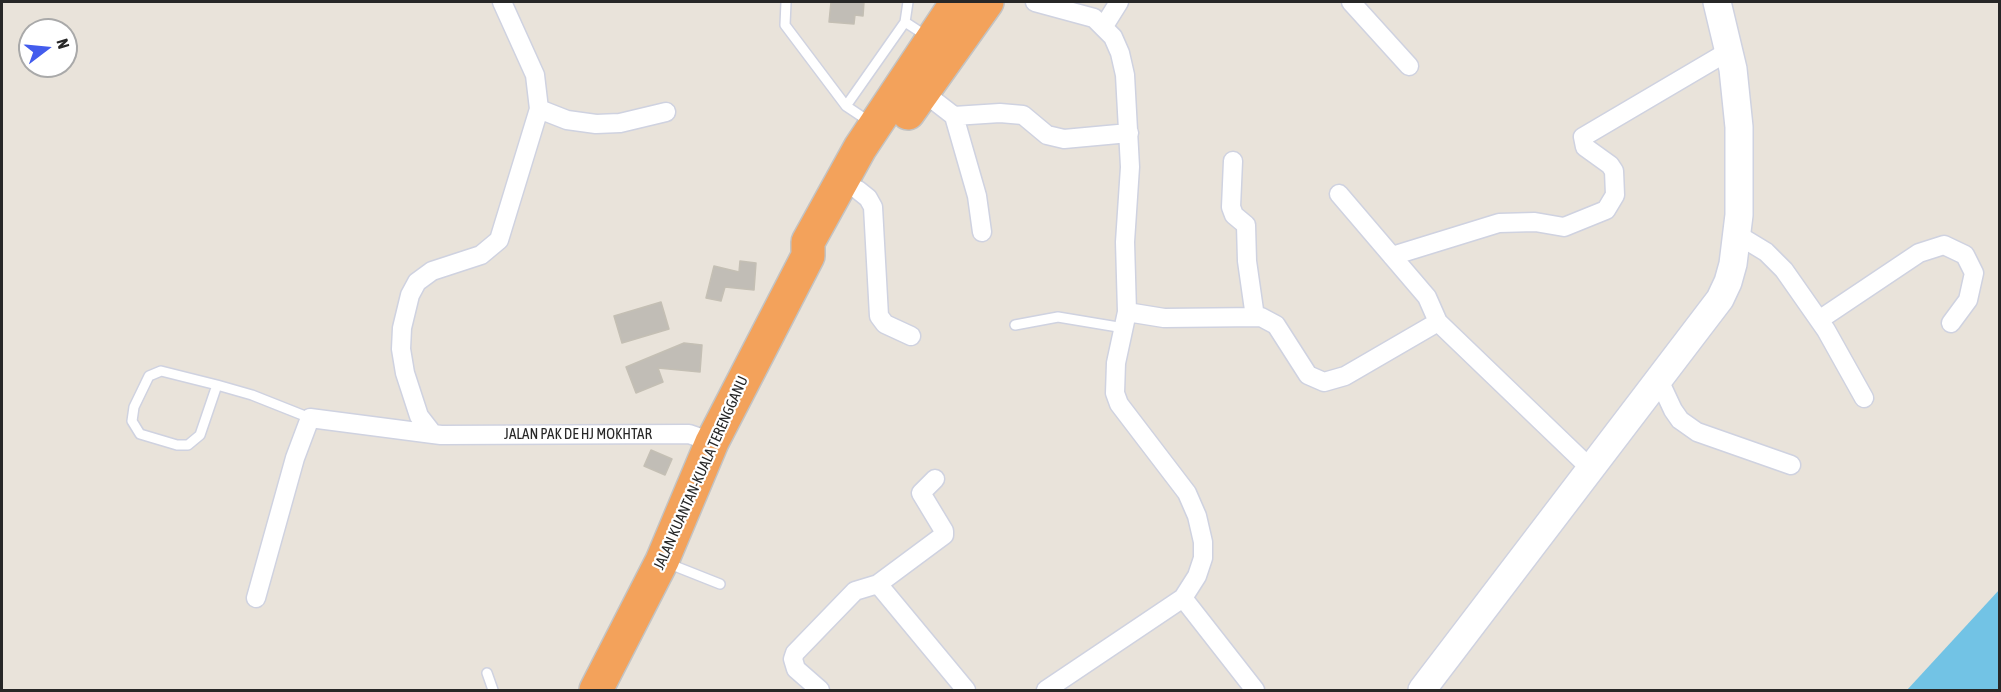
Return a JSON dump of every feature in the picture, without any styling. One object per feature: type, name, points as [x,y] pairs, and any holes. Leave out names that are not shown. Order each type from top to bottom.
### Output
[{"type":"highway","name":"JALAN KUANTAN-KUALA TERENGGANU","points":[[596,690],[662,561],[712,442],[808,256],[808,242],[875,125],[918,30],[957,2]]},
{"type":"highway","name":"JALAN KUANTAN-KUALA TERENGGANU","points":[[808,256],[819,250],[923,92],[987,2]]},
{"type":"street","points":[[437,435],[419,416],[405,373],[401,349],[405,309],[417,282],[424,276],[481,255],[499,240],[539,109],[535,75],[502,2]]},
{"type":"street","points":[[1035,2],[1094,18],[1104,26],[1120,53],[1129,133],[1130,167],[1125,242],[1126,320],[1114,379],[1119,404],[1186,493],[1200,526],[1203,558],[1197,576],[1183,598],[1046,690]]},
{"type":"street","points":[[1104,26],[1119,2]]},
{"type":"street","points":[[1351,2],[1409,66]]},
{"type":"street","points":[[1432,687],[1591,469],[1720,299],[1733,264],[1738,235],[1740,178],[1738,127],[1729,51],[1717,2]]},
{"type":"street","points":[[1392,256],[1499,223],[1535,222],[1564,226],[1590,219],[1606,210],[1613,203],[1616,195],[1614,171],[1610,165],[1585,147],[1582,137],[1729,51]]},
{"type":"street","points":[[923,92],[954,116],[977,196],[982,232]]},
{"type":"street","points":[[539,109],[567,120],[596,124],[620,123],[666,112]]},
{"type":"street","points":[[954,116],[1000,113],[1023,116],[1047,135],[1064,139],[1129,133]]},
{"type":"street","points":[[1233,160],[1232,207],[1234,215],[1245,224],[1249,283],[1255,317]]},
{"type":"street","points":[[858,190],[868,198],[873,207],[879,316],[885,324],[911,336]]},
{"type":"street","points":[[1339,194],[1427,297],[1438,322],[1591,469]]},
{"type":"street","points":[[1738,235],[1774,258],[1819,320],[1864,398]]},
{"type":"street","points":[[1819,320],[1919,253],[1944,245],[1965,255],[1974,273],[1968,300],[1951,323]]},
{"type":"street","points":[[1126,320],[1255,317],[1276,325],[1308,375],[1324,382],[1345,376],[1438,322]]},
{"type":"street","points":[[1652,390],[1697,432],[1791,465]]},
{"type":"street","points":[[1652,390],[1672,410]]},
{"type":"street","points":[[256,598],[294,458],[310,418]]},
{"type":"street","name":"JALAN PAK DE HJ MOKHTAR","points":[[310,418],[437,435],[689,434],[712,442]]},
{"type":"street","points":[[820,690],[796,669],[793,659],[798,647],[855,591],[878,584],[944,536],[944,531],[921,494],[935,479]]},
{"type":"street","points":[[878,584],[966,690]]},
{"type":"street","points":[[1183,598],[1255,690]]},
{"type":"lane","points":[[786,2],[785,25],[846,106],[875,125]]},
{"type":"lane","points":[[846,106],[918,30],[908,2]]},
{"type":"lane","points":[[1015,325],[1058,317],[1126,320]]},
{"type":"lane","points":[[217,386],[200,435],[188,445],[177,445],[140,434],[132,421],[134,407],[149,376],[160,371],[252,394],[310,418]]},
{"type":"lane","points":[[662,561],[720,584]]},
{"type":"lane","points":[[487,673],[493,690]]},
{"type":"water","points":[[1999,590],[1999,690],[1907,690]]},
{"type":"building","points":[[831,2],[864,2],[863,16],[855,15],[854,24],[829,22]]},
{"type":"building","points":[[740,261],[756,263],[754,290],[725,287],[721,301],[706,298],[714,266],[739,272]]},
{"type":"building","points":[[661,302],[669,329],[622,343],[614,316]]},
{"type":"building","points":[[684,343],[702,345],[700,372],[658,368],[663,382],[636,393],[626,367]]},
{"type":"building","points":[[651,450],[672,459],[665,475],[644,466]]}]
